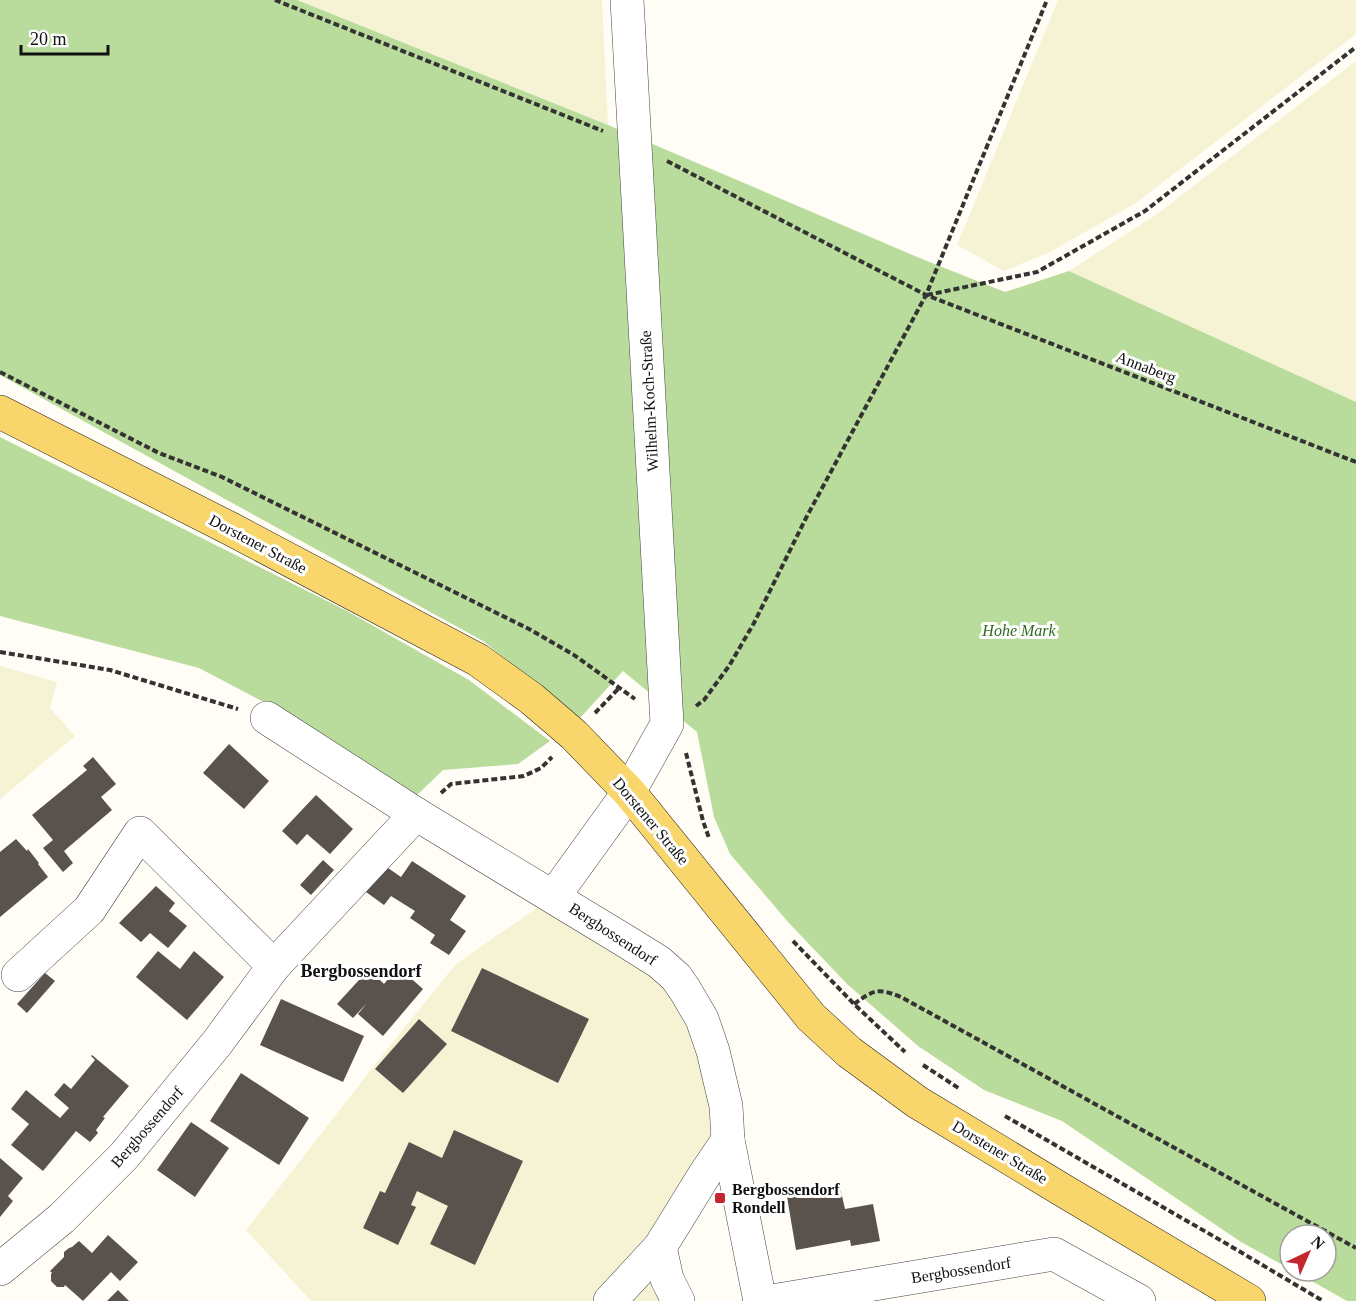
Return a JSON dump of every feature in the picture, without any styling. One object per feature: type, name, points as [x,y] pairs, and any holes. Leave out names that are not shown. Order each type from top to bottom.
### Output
[{"type":"main road","name":"Dorstener Straße","points":[[0,412],[231,529],[478,660],[532,699],[574,735],[629,792],[811,1017],[849,1052],[917,1102],[1249,1301]]},
{"type":"street","name":"Wilhelm-Koch-Straße","points":[[627,0],[667,724]]},
{"type":"street","name":"Bergbossendorf","points":[[267,718],[416,814],[659,962],[676,977],[702,1019],[713,1051],[726,1106],[728,1140],[760,1301]]},
{"type":"street","points":[[629,792],[667,724]]},
{"type":"street","name":"Bergbossendorf","points":[[554,896],[629,792]]},
{"type":"street","name":"Bergbossendorf","points":[[0,1269],[62,1218],[124,1156],[217,1043],[274,966],[416,814]]},
{"type":"street","points":[[18,975],[89,910],[140,833],[274,966]]},
{"type":"street","points":[[610,1301],[660,1247],[728,1140]]},
{"type":"street","points":[[660,1247],[667,1279],[678,1301]]},
{"type":"street","name":"Bergbossendorf","points":[[772,1301],[1054,1254],[1139,1301]]},
{"type":"path","points":[[710,841],[684,743],[667,724],[704,700],[729,666],[754,623],[812,507],[926,295],[1047,0]]},
{"type":"path","points":[[926,295],[1037,272],[1144,211],[1356,47]]},
{"type":"path","name":"Annaberg","points":[[926,295],[1356,462]]},
{"type":"path","points":[[0,372],[159,453],[222,477],[529,629],[574,655],[620,687]]},
{"type":"path","points":[[0,652],[110,670],[267,718]]},
{"type":"path","points":[[416,814],[451,784],[524,776],[541,768],[574,735]]},
{"type":"path","points":[[910,1056],[854,1004],[869,993],[883,990],[901,997],[1356,1248]]},
{"type":"path","points":[[916,1060],[969,1095]]},
{"type":"path","points":[[999,1112],[1323,1301]]},
{"type":"shaded area","points":[[297,0],[602,0],[608,125]]},
{"type":"shaded area","points":[[1058,0],[1356,0],[1356,34],[1136,203],[1050,252],[1004,271],[957,245]]},
{"type":"shaded area","points":[[1356,61],[1356,402],[1069,271],[1157,214]]},
{"type":"shaded area","points":[[0,666],[57,682],[50,708],[75,736],[0,799]]},
{"type":"shaded area","points":[[554,896],[676,977],[728,1140],[660,1247],[678,1301],[311,1301],[246,1230],[456,964]]},
{"type":"green space","name":"Hohe Mark","points":[[0,0],[297,0],[608,125],[1005,292],[1069,271],[1356,402],[1356,1301],[1347,1301],[1315,1283],[1338,1283],[1338,1223],[1278,1223],[1278,1262],[1241,1242],[1062,1121],[984,1090],[918,1046],[847,984],[788,922],[730,854],[714,817],[697,732],[623,671],[580,718],[483,641],[0,375]]},
{"type":"green space","points":[[0,437],[347,611],[469,680],[550,741],[518,764],[443,770],[414,798],[273,707],[199,668],[0,616]]},
{"type":"building","points":[[229,744],[269,781],[244,809],[203,773]]},
{"type":"building","points":[[93,757],[116,784],[101,797],[112,810],[64,851],[73,863],[63,872],[43,848],[53,840],[32,815],[87,770],[83,766]]},
{"type":"building","points":[[316,795],[353,829],[330,854],[307,834],[297,845],[282,831]]},
{"type":"building","points":[[16,839],[27,851],[28,849],[48,877],[0,917],[0,852]]},
{"type":"building","points":[[323,860],[334,870],[311,895],[300,885]]},
{"type":"building","points":[[412,861],[466,896],[450,920],[466,931],[449,955],[430,943],[435,935],[410,918],[415,911],[391,896],[384,905],[366,892],[388,868],[401,877]]},
{"type":"building","points":[[156,886],[175,903],[169,911],[187,926],[168,948],[150,933],[141,942],[119,923]]},
{"type":"building","points":[[158,951],[180,969],[194,951],[224,977],[187,1020],[136,977]]},
{"type":"building","points":[[398,967],[423,989],[383,1036],[358,1014],[367,1003],[353,1018],[337,1004],[369,969],[384,984]]},
{"type":"building","points":[[482,968],[589,1019],[558,1083],[451,1031]]},
{"type":"building","points":[[45,973],[55,981],[27,1013],[17,1004]]},
{"type":"building","points":[[281,999],[364,1036],[343,1082],[260,1045]]},
{"type":"building","points":[[419,1019],[447,1044],[403,1093],[375,1069]]},
{"type":"building","points":[[92,1055],[129,1086],[103,1117],[105,1118],[96,1130],[98,1133],[90,1142],[76,1131],[43,1171],[11,1145],[29,1124],[11,1109],[26,1090],[60,1118],[69,1108],[54,1095],[64,1083],[71,1089],[95,1060]]},
{"type":"building","points":[[241,1073],[309,1118],[279,1165],[210,1121]]},
{"type":"building","points":[[191,1122],[229,1148],[195,1197],[157,1170]]},
{"type":"building","points":[[454,1130],[523,1161],[475,1265],[430,1244],[448,1206],[417,1191],[411,1205],[416,1207],[398,1245],[363,1228],[380,1191],[385,1193],[409,1142],[442,1158]]},
{"type":"building","points":[[0,1158],[23,1178],[8,1196],[13,1201],[0,1217]]},
{"type":"building","points":[[840,1187],[845,1209],[873,1204],[880,1241],[851,1246],[850,1240],[796,1250],[787,1197]]},
{"type":"building","points":[[108,1235],[138,1262],[120,1281],[111,1272],[83,1301],[65,1285],[57,1287],[51,1281],[50,1271],[64,1257],[64,1252],[79,1241],[92,1253]]},
{"type":"building","points":[[118,1290],[129,1301],[107,1301]]},
{"type":"place","name":"Bergbossendorf Rondell","points":[[720,1198]]},
{"type":"district","name":"Bergbossendorf","points":[[361,971]]}]
